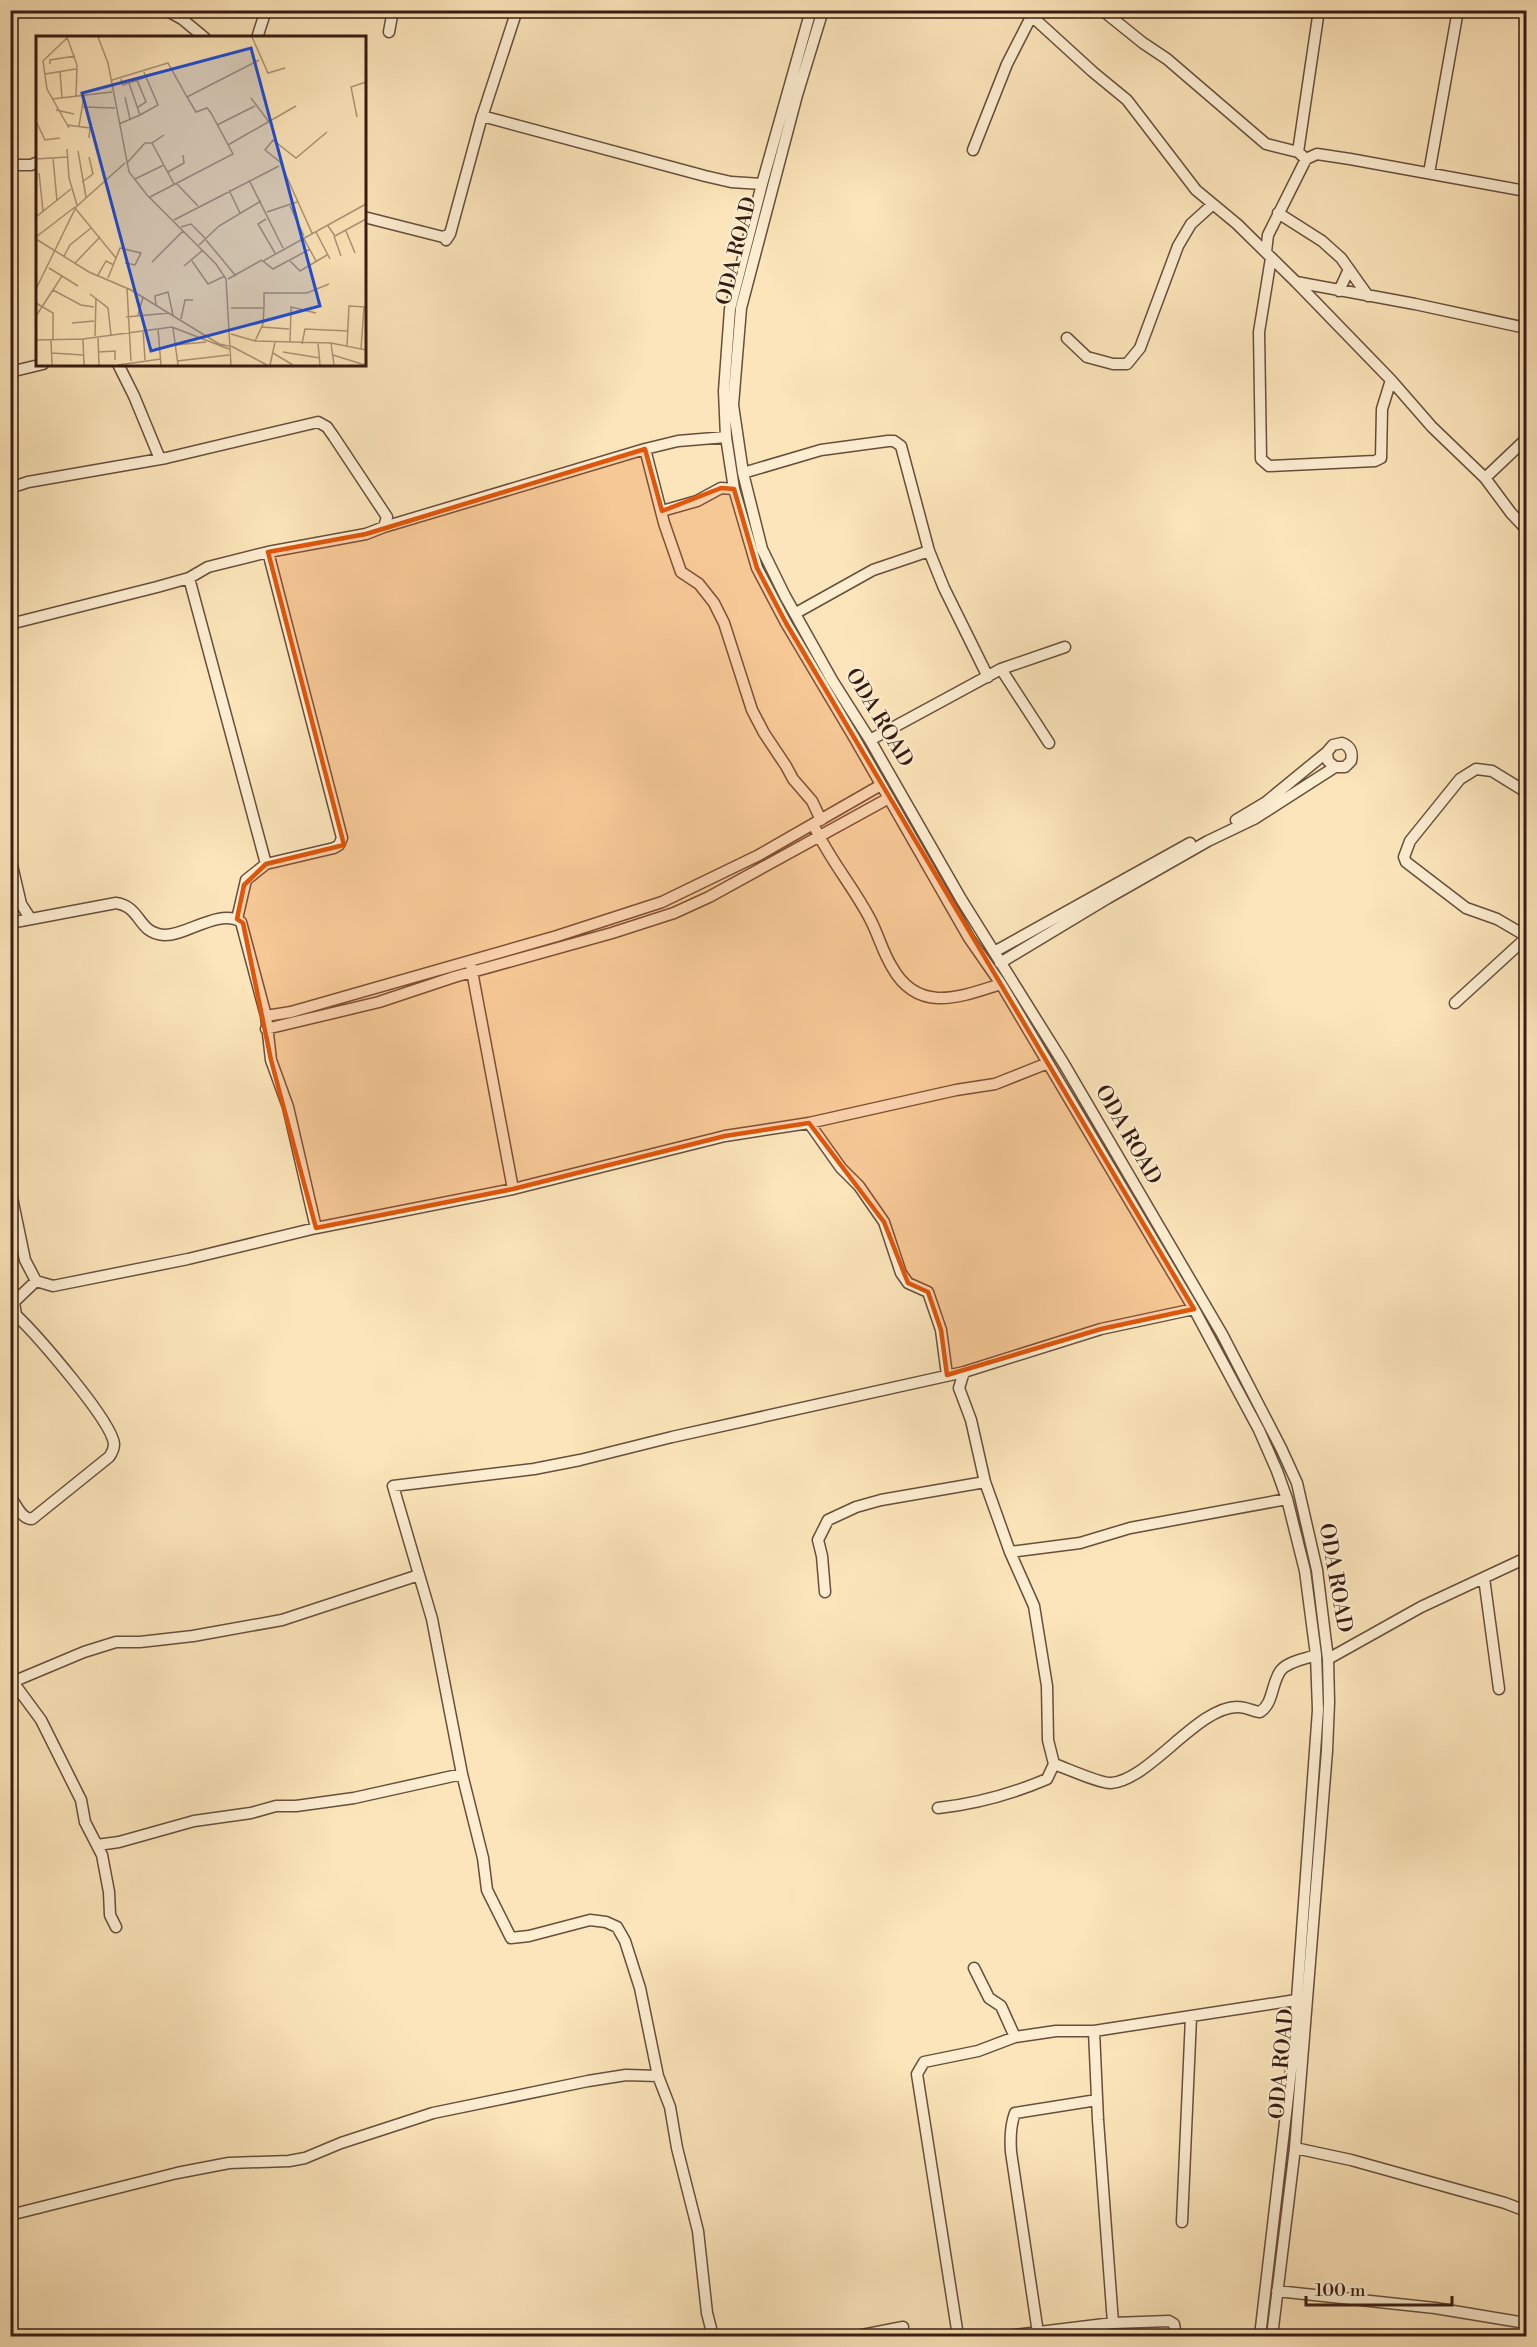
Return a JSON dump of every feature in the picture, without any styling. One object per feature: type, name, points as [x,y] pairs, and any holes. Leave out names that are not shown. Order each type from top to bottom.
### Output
[{"type":"street","points":[[166,10],[182,19],[203,36]]},
{"type":"street","points":[[258,36],[267,10]]},
{"type":"street","points":[[389,32],[393,10]]},
{"type":"street","points":[[366,218],[443,237],[448,235],[446,240],[450,234],[482,117],[517,10]]},
{"type":"street","name":"ODA ROAD","points":[[811,10],[730,309],[724,391],[726,437],[734,489],[757,568],[786,623],[969,938],[1001,984],[1194,1309],[1259,1430],[1287,1499],[1305,1571],[1316,1655],[1318,1710],[1284,2137],[1260,2337]]},
{"type":"street","name":"ODA ROAD","points":[[823,10],[797,95],[741,308],[733,405],[743,473],[762,549],[785,596],[832,680],[870,740],[1000,963],[1064,1064],[1222,1334],[1297,1483],[1317,1570],[1328,1659],[1327,1750],[1295,2148],[1272,2337]]},
{"type":"street","points":[[1102,10],[1167,59],[1266,144],[1302,155],[1317,154],[1527,191]]},
{"type":"street","points":[[1319,10],[1302,155],[1268,236],[1259,332],[1261,459],[1263,463],[1269,466],[1375,461],[1381,458],[1382,409],[1391,380]]},
{"type":"street","points":[[1430,173],[1458,10]]},
{"type":"street","points":[[973,150],[1028,14],[1127,99],[1197,190],[1249,235],[1296,282],[1391,380],[1432,427],[1485,478],[1511,513],[1527,529]]},
{"type":"street","points":[[482,117],[705,176],[731,182],[762,184]]},
{"type":"street","points":[[10,165],[36,163]]},
{"type":"street","points":[[1067,338],[1087,357],[1113,364],[1130,362],[1140,348],[1178,246],[1191,224],[1212,205]]},
{"type":"street","points":[[1278,213],[1322,241],[1341,258],[1368,296]]},
{"type":"street","points":[[1249,235],[1268,236]]},
{"type":"street","points":[[1340,291],[1349,269]]},
{"type":"street","points":[[1296,282],[1414,303],[1527,328]]},
{"type":"street","points":[[10,372],[36,366]]},
{"type":"street","points":[[119,366],[160,459]]},
{"type":"street","points":[[10,488],[28,482],[160,459],[318,422],[327,427],[386,513],[384,527]]},
{"type":"street","points":[[10,624],[189,578],[208,567],[268,552],[366,534],[645,449],[678,441],[726,437]]},
{"type":"street","points":[[1485,478],[1527,439]]},
{"type":"street","points":[[743,473],[821,450],[894,441],[901,446],[929,551],[944,588],[988,677]]},
{"type":"street","points":[[645,449],[664,523],[681,572],[699,585],[714,603],[724,623],[752,710],[793,779],[812,801],[819,836],[870,917],[892,968],[909,990],[931,999],[960,996],[1001,984]]},
{"type":"street","points":[[662,511],[698,501],[721,489],[734,489]]},
{"type":"street","points":[[796,614],[873,570],[929,551]]},
{"type":"street","points":[[237,919],[246,880],[266,864],[334,848],[339,845],[342,838],[268,552]]},
{"type":"street","points":[[189,578],[266,864]]},
{"type":"street","points":[[870,740],[1001,669],[1065,647]]},
{"type":"street","points":[[1001,669],[1049,743]]},
{"type":"street","points":[[994,952],[1226,829],[1257,809],[1333,745],[1341,743],[1350,748],[1351,761],[1345,767],[1335,767],[1254,819],[1226,829]]},
{"type":"street","points":[[1327,752],[1328,761],[1335,767]]},
{"type":"street","points":[[1455,1003],[1527,937],[1497,919],[1466,908],[1406,862],[1404,857],[1410,841],[1460,778],[1476,769],[1492,771],[1527,792]]},
{"type":"street","points":[[266,1016],[291,1012],[655,905],[759,855],[881,785]]},
{"type":"street","points":[[266,1029],[379,1002],[472,972],[658,918],[709,897],[889,798]]},
{"type":"street","points":[[10,857],[21,904],[30,918]]},
{"type":"street","points":[[1000,963],[1132,880]]},
{"type":"street","points":[[950,905],[962,899]]},
{"type":"street","points":[[10,923],[116,903],[131,907],[146,929],[166,935],[206,922],[237,919]]},
{"type":"street","points":[[655,905],[658,918]]},
{"type":"street","points":[[237,919],[243,926],[266,1016],[271,1060],[288,1107],[316,1228]]},
{"type":"street","points":[[469,960],[513,1189]]},
{"type":"street","points":[[10,1188],[25,1260],[36,1281],[53,1286],[188,1259],[316,1228],[513,1189],[726,1136],[809,1123],[946,1092],[995,1084],[1048,1063]]},
{"type":"street","points":[[809,1123],[841,1168],[860,1186],[884,1222],[901,1273],[908,1283],[928,1292],[941,1330],[947,1375]]},
{"type":"street","points":[[10,1497],[23,1516],[32,1520],[109,1457],[114,1446],[109,1431],[79,1388],[16,1315],[14,1302],[36,1281]]},
{"type":"street","points":[[712,2337],[707,2313],[698,2231],[677,2148],[670,2107],[658,2076],[640,1988],[625,1941],[617,1927],[606,1922],[590,1920],[528,1936],[511,1938],[487,1890],[483,1858],[462,1774],[432,1619],[393,1486],[534,1469],[580,1460],[672,1437],[964,1372],[1101,1329],[1194,1309]]},
{"type":"street","points":[[938,1808],[967,1805],[1029,1786],[1047,1779],[1054,1764],[1048,1740],[1047,1686],[1034,1606],[1010,1552],[985,1482],[971,1420],[959,1388],[964,1372]]},
{"type":"street","points":[[825,1592],[822,1556],[818,1540],[828,1520],[856,1507],[881,1500],[985,1482]]},
{"type":"street","points":[[1010,1552],[1080,1543],[1130,1528],[1287,1499]]},
{"type":"street","points":[[1328,1659],[1421,1607],[1527,1558]]},
{"type":"street","points":[[116,1927],[110,1915],[110,1892],[102,1855],[85,1822],[81,1800],[41,1720],[12,1682],[84,1652],[116,1642],[140,1642],[194,1636],[282,1620],[419,1575]]},
{"type":"street","points":[[1484,1578],[1499,1689]]},
{"type":"street","points":[[1054,1764],[1110,1783],[1121,1780],[1138,1771],[1212,1714],[1237,1707],[1260,1712],[1267,1708],[1281,1671],[1291,1663],[1316,1655]]},
{"type":"street","points":[[97,1845],[119,1842],[194,1821],[250,1814],[276,1806],[296,1806],[354,1798],[462,1774]]},
{"type":"street","points":[[974,1968],[989,1998],[1001,2006],[1015,2037]]},
{"type":"street","points":[[958,2337],[917,2074],[924,2062],[978,2050],[1015,2037],[1056,2031],[1094,2031],[1296,2000]]},
{"type":"street","points":[[1182,2222],[1191,2017]]},
{"type":"street","points":[[1094,2031],[1113,2323]]},
{"type":"street","points":[[10,2215],[177,2173],[229,2163],[289,2161],[305,2158],[340,2143],[433,2113],[588,2081],[626,2075],[658,2076]]},
{"type":"street","points":[[1038,2332],[1009,2136],[1012,2120],[1015,2113],[1097,2100]]},
{"type":"street","points":[[1295,2148],[1351,2160],[1527,2211]]},
{"type":"street","points":[[1277,2291],[1435,2308],[1525,2323],[1527,2311]]},
{"type":"street","points":[[1006,2337],[1113,2323],[1169,2321],[1174,2324],[1176,2337]]},
{"type":"street","points":[[857,2337],[903,2327]]},
{"type":"highlighted area","points":[[645,449],[662,511],[721,488],[734,489],[757,568],[786,623],[1194,1309],[1101,1329],[947,1375],[941,1330],[928,1292],[908,1283],[884,1222],[809,1123],[725,1136],[513,1189],[316,1228],[271,1060],[243,923],[237,919],[244,885],[266,864],[344,845],[268,552],[366,534]]}]
